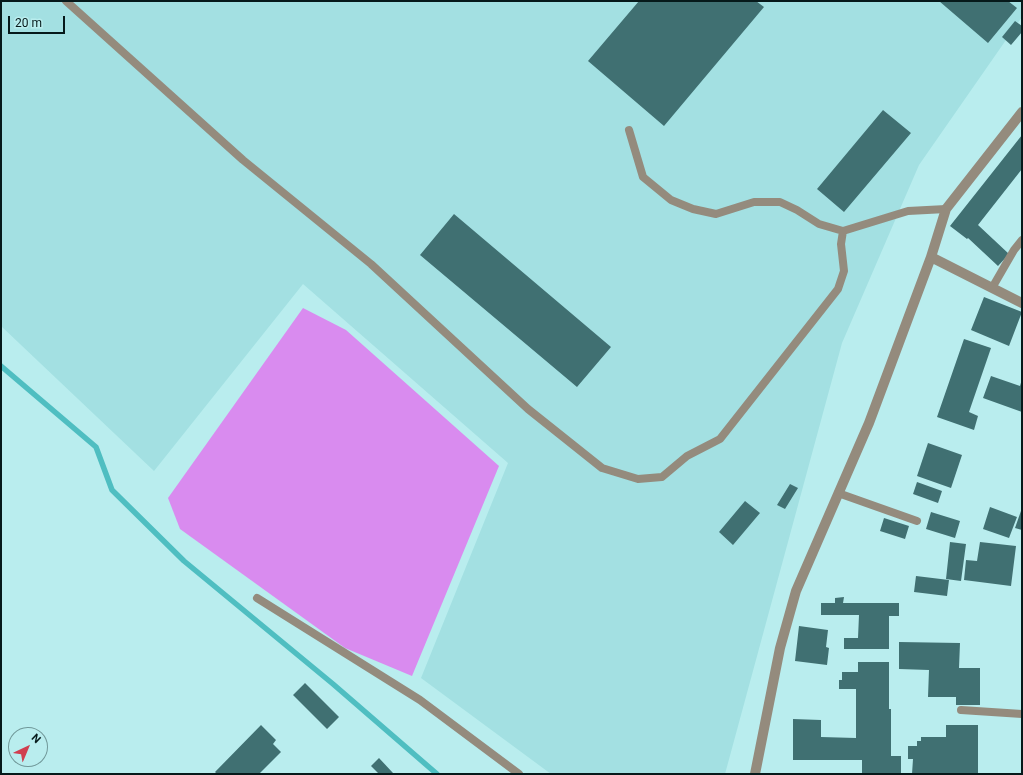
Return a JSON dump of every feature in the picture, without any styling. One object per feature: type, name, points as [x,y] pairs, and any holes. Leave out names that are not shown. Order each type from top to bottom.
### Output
[{"type":"street","points":[[755,774],[780,648],[796,591],[869,423],[931,257],[946,210],[1022,112]]},
{"type":"street","points":[[931,257],[1022,303]]},
{"type":"lane","points":[[66,1],[243,160],[371,264],[528,409],[602,468],[638,479],[662,477],[687,456],[720,439],[838,289],[844,272],[841,244],[844,231]]},
{"type":"lane","points":[[629,130],[643,177],[671,200],[693,209],[716,214],[754,202],[780,202],[797,210],[819,224],[844,231],[908,211],[946,210]]},
{"type":"lane","points":[[992,288],[1014,250],[1022,240]]},
{"type":"lane","points":[[838,493],[917,520]]},
{"type":"lane","points":[[257,598],[420,700],[519,774]]},
{"type":"lane","points":[[961,710],[1022,714]]},
{"type":"shaded area","points":[[1,1],[1022,1],[1022,17],[919,165],[842,343],[725,774],[551,774],[421,678],[508,463],[303,284],[154,471],[1,326]]},
{"type":"shaded area","points":[[303,308],[346,330],[499,466],[412,676],[345,648],[180,529],[168,498]]},
{"type":"building","points":[[639,1],[756,1],[764,7],[664,126],[588,61]]},
{"type":"building","points":[[939,1],[1008,1],[1017,8],[988,43]]},
{"type":"building","points":[[1015,21],[1022,26],[1022,32],[1011,45],[1002,37]]},
{"type":"building","points":[[883,110],[911,133],[844,212],[817,189]]},
{"type":"building","points":[[1022,135],[1022,169],[978,225],[1009,254],[998,266],[968,238],[967,239],[950,226]]},
{"type":"building","points":[[454,214],[611,347],[577,387],[420,255]]},
{"type":"building","points":[[984,297],[1022,312],[1009,346],[971,330]]},
{"type":"building","points":[[964,339],[991,348],[969,412],[978,416],[974,430],[937,417]]},
{"type":"building","points":[[991,376],[1020,386],[1022,379],[1022,412],[983,398]]},
{"type":"building","points":[[928,443],[962,455],[951,488],[917,476]]},
{"type":"building","points":[[917,482],[942,491],[938,503],[913,494]]},
{"type":"building","points":[[790,484],[798,488],[785,509],[777,505]]},
{"type":"building","points":[[745,501],[760,513],[733,545],[719,532]]},
{"type":"building","points":[[990,507],[1017,517],[1009,538],[983,529]]},
{"type":"building","points":[[1022,508],[1022,530],[1015,528]]},
{"type":"building","points":[[931,512],[960,521],[955,538],[926,529]]},
{"type":"building","points":[[884,518],[909,526],[905,539],[880,531]]},
{"type":"building","points":[[950,542],[966,544],[961,581],[946,579]]},
{"type":"building","points":[[980,542],[1016,546],[1011,586],[964,580],[966,560],[977,561]]},
{"type":"building","points":[[916,576],[949,580],[947,596],[914,592]]},
{"type":"building","points":[[844,597],[843,603],[899,603],[899,616],[889,616],[889,649],[844,649],[844,638],[858,638],[859,615],[821,615],[821,603],[835,603],[835,598]]},
{"type":"building","points":[[799,626],[828,630],[826,647],[829,648],[827,665],[795,661]]},
{"type":"building","points":[[899,642],[960,643],[959,668],[980,668],[980,705],[956,705],[956,697],[928,697],[929,670],[899,669]]},
{"type":"building","points":[[858,662],[889,662],[891,756],[901,756],[901,774],[862,774],[862,760],[793,760],[793,719],[821,720],[821,737],[856,738],[856,689],[839,689],[839,680],[842,680],[842,672],[858,672]]},
{"type":"building","points":[[305,683],[339,717],[327,729],[293,695]]},
{"type":"building","points":[[261,725],[276,740],[273,744],[281,752],[259,774],[217,774],[215,772]]},
{"type":"building","points":[[946,725],[978,725],[978,774],[912,774],[913,759],[908,759],[908,746],[917,746],[917,741],[921,741],[921,737],[946,737]]},
{"type":"building","points":[[379,758],[393,773],[392,774],[379,774],[371,766]]},
{"type":"waterway","points":[[1,366],[96,447],[112,490],[184,561],[333,684],[437,774]]}]
